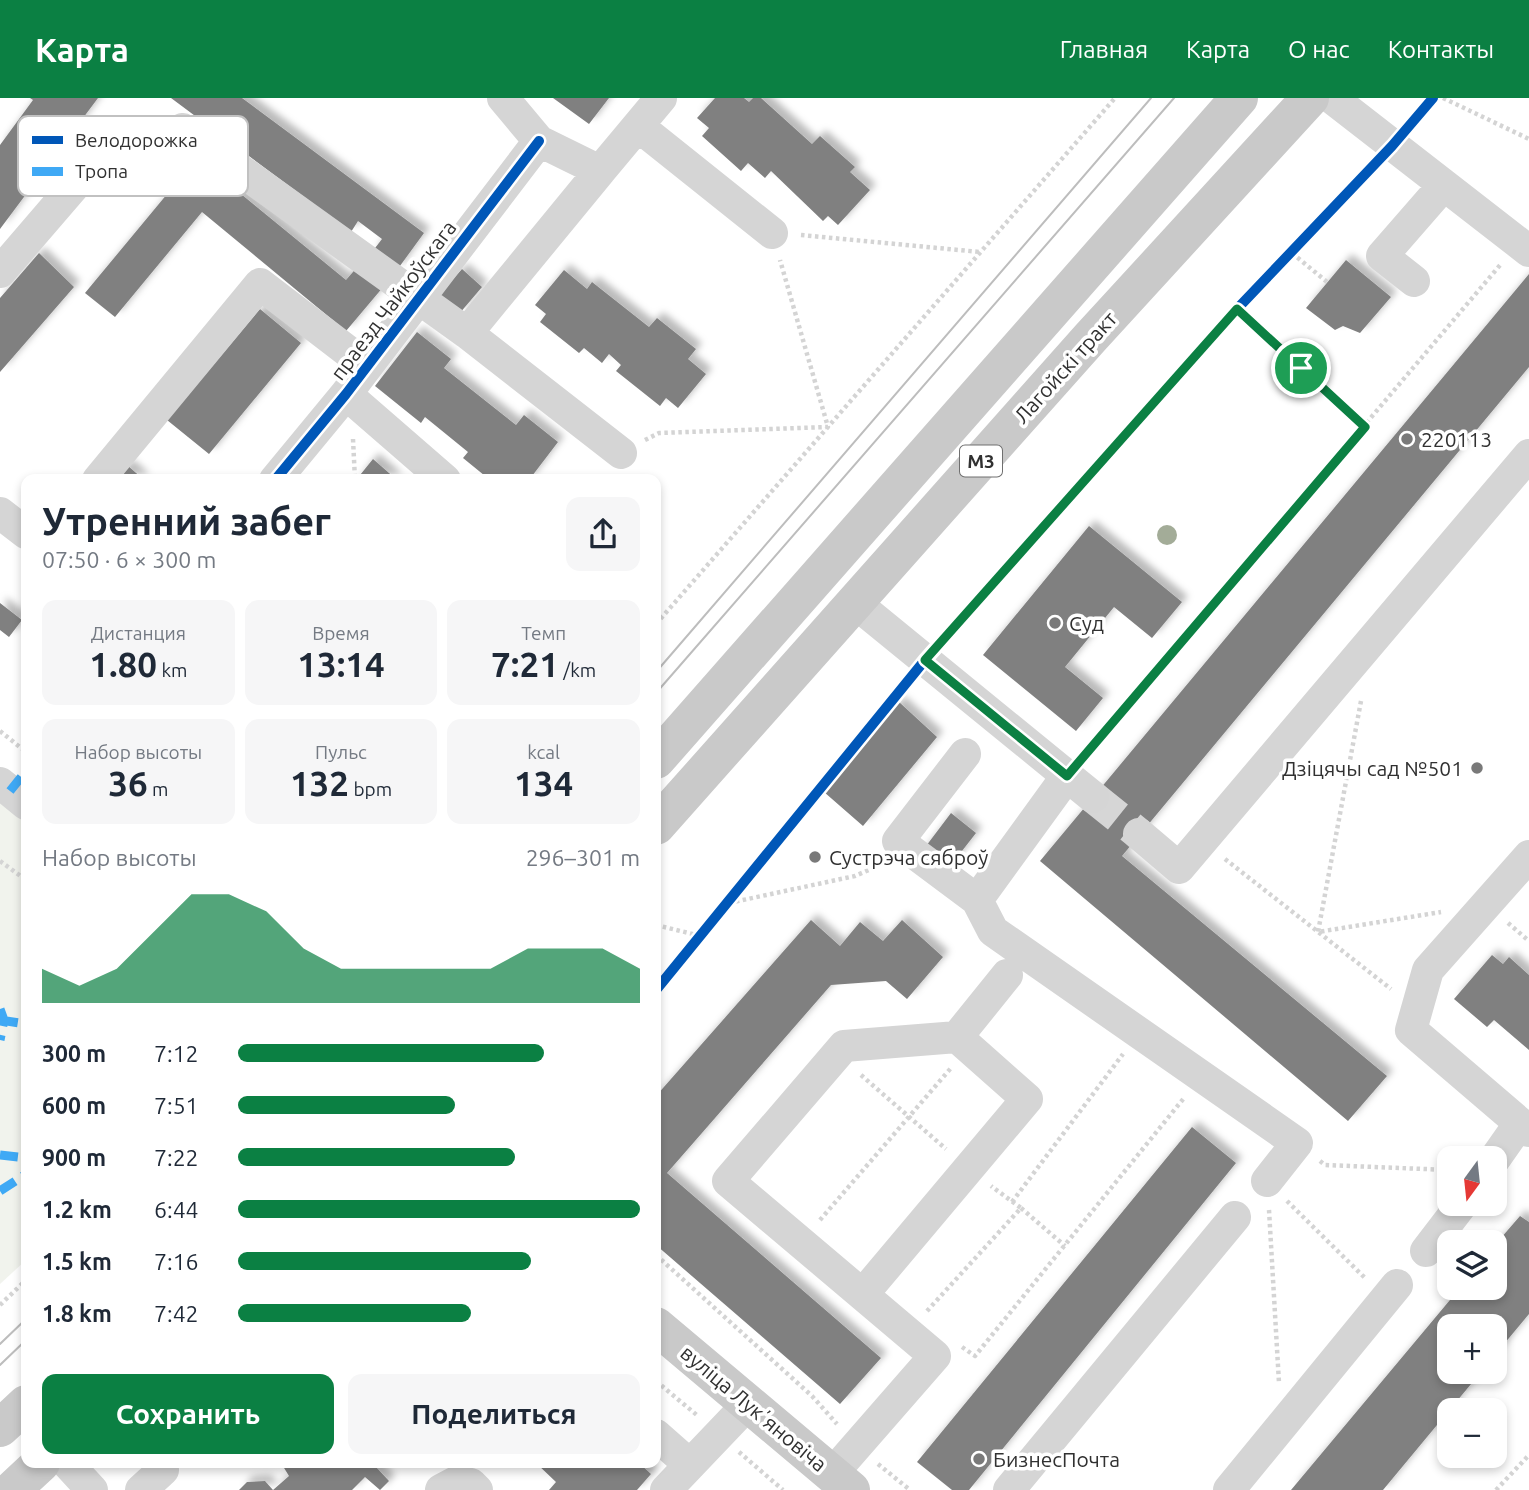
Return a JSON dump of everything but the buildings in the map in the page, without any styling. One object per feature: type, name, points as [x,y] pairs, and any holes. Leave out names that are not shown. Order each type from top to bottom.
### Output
[{"type":"main road","name":"М3","points":[[661,754],[1239,98]]},
{"type":"main road","name":"Лагойскі тракт","points":[[661,820],[854,602],[1310,98]]},
{"type":"main road","name":"вуліца Лукʼяновіча","points":[[661,1330],[842,1482]]},
{"type":"main road","points":[[0,1428],[21,1409]]},
{"type":"main road","points":[[12,1490],[36,1468]]},
{"type":"street","points":[[503,98],[539,141],[600,171]]},
{"type":"street","points":[[467,333],[661,98]]},
{"type":"street","points":[[1332,98],[1524,247]]},
{"type":"street","points":[[638,126],[772,233]]},
{"type":"street","name":"праезд Чайкоўскага","points":[[280,474],[346,394],[539,141]]},
{"type":"street","points":[[248,175],[467,333],[621,453]]},
{"type":"street","points":[[1414,281],[1382,256],[1443,186]]},
{"type":"street","points":[[0,272],[65,196]]},
{"type":"street","points":[[103,474],[260,284],[367,366]]},
{"type":"street","points":[[346,394],[438,474]]},
{"type":"street","points":[[1139,834],[1179,868],[1529,456]]},
{"type":"street","points":[[0,513],[21,529]]},
{"type":"street","points":[[854,602],[1093,797]]},
{"type":"street","points":[[965,754],[898,841],[977,900],[993,931],[1297,1143],[1267,1181]]},
{"type":"street","points":[[977,900],[1067,776]]},
{"type":"street","points":[[1507,1146],[1524,1127],[1411,1030],[1428,970],[1529,856]]},
{"type":"street","points":[[963,1042],[1007,975]]},
{"type":"street","points":[[842,1482],[935,1356],[728,1181],[844,1046],[963,1042],[1027,1099],[863,1294]]},
{"type":"street","points":[[1426,1251],[1453,1216]]},
{"type":"street","points":[[1009,1490],[1235,1217]]},
{"type":"street","points":[[1229,1490],[1391,1292]]},
{"type":"street","points":[[666,1490],[748,1404]]},
{"type":"street","points":[[661,1439],[690,1465]]},
{"type":"street","points":[[72,1468],[92,1490]]},
{"type":"street","points":[[141,1490],[163,1468]]},
{"type":"street","points":[[441,1490],[458,1481],[471,1483],[477,1490]]},
{"type":"path","points":[[661,618],[1115,98]]},
{"type":"path","points":[[661,984],[925,660],[1237,309],[1392,146],[1433,98]]},
{"type":"path","points":[[1443,98],[1529,139]]},
{"type":"path","points":[[828,427],[772,233],[981,252]]},
{"type":"path","points":[[1067,776],[1365,427],[1524,247]]},
{"type":"path","points":[[1292,253],[1328,282]]},
{"type":"path","points":[[1237,309],[1365,427]]},
{"type":"path","points":[[621,453],[659,433],[828,427]]},
{"type":"path","points":[[351,442],[354,474]]},
{"type":"path","points":[[1318,932],[1362,694]]},
{"type":"path","points":[[0,731],[21,748]]},
{"type":"path","points":[[1202,841],[1417,1009]]},
{"type":"path","points":[[0,861],[21,876]]},
{"type":"path","points":[[728,903],[855,876],[884,863]]},
{"type":"path","points":[[1318,932],[1486,905],[1529,941]]},
{"type":"path","points":[[661,926],[701,936]]},
{"type":"path","points":[[1012,1202],[1139,1032]]},
{"type":"path","points":[[800,1242],[963,1042]]},
{"type":"path","points":[[956,1343],[975,1356],[1202,1076]]},
{"type":"path","points":[[1297,1143],[1325,1165],[1437,1170]]},
{"type":"path","points":[[1267,1181],[1391,1292]]},
{"type":"path","points":[[1267,1181],[1281,1426]]},
{"type":"path","points":[[1021,1208],[1065,1246]]},
{"type":"path","points":[[661,1260],[812,1396]]},
{"type":"path","points":[[0,1305],[21,1285]]},
{"type":"path","points":[[1496,1490],[1529,1455]]},
{"type":"shaded area","points":[[0,788],[21,805],[21,1265],[0,1284]]},
{"type":"tunnel","points":[[1093,797],[1139,834]]},
{"type":"tram line","points":[[661,666],[1151,98]]},
{"type":"tram line","points":[[661,687],[1174,98]]},
{"type":"tram line","points":[[0,1344],[21,1324]]},
{"type":"tram line","points":[[0,1365],[21,1345]]},
{"type":"marked path","points":[[10,791],[21,777]]},
{"type":"marked path","points":[[0,1009],[4,1020],[0,1040]]},
{"type":"marked path","points":[[0,1020],[21,1023]]},
{"type":"marked path","points":[[0,1155],[21,1157]]},
{"type":"marked path","points":[[0,1191],[21,1177]]},
{"type":"cycle path","points":[[661,984],[925,660],[1237,309],[1392,146],[1433,98]]},
{"type":"cycle path","points":[[280,474],[346,394],[539,141]]},
{"type":"place","name":"220113","points":[[1407,439]]},
{"type":"place","name":"Суд","points":[[1055,623]]},
{"type":"place","name":"Дзіцячы сад №501","points":[[1477,768]]},
{"type":"place","name":"Сустрэча сяброў","points":[[815,857]]},
{"type":"place","name":"БизнесПочта","points":[[979,1459]]},
{"type":"route","points":[[1237,309],[1301,368],[1365,427],[1067,776],[925,660],[1237,309]]}]
